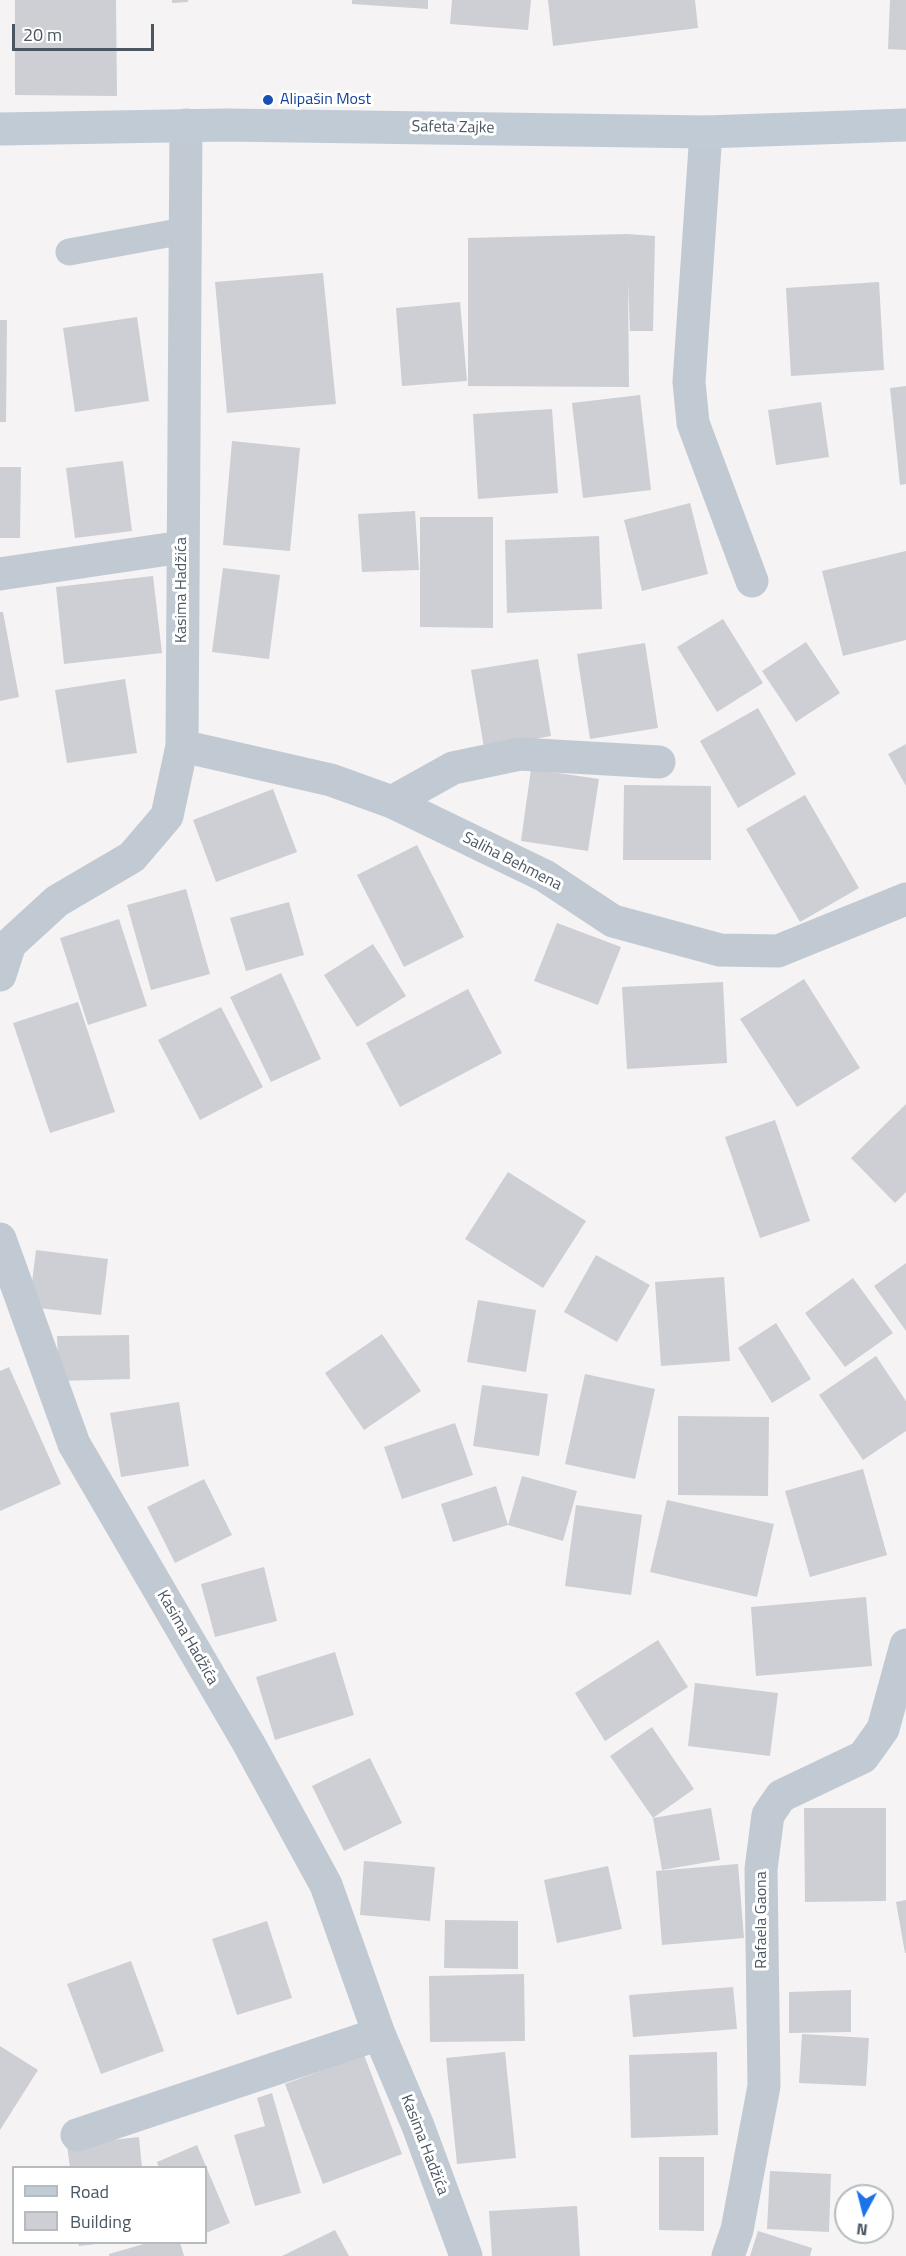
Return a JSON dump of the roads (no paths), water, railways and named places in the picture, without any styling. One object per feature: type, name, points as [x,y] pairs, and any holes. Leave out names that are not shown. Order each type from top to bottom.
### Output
[{"type":"main road","name":"Safeta Zajke","points":[[0,129],[186,125],[706,132],[906,125]]},
{"type":"street","name":"Kasima Hadžića","points":[[0,975],[10,944],[57,901],[132,857],[167,816],[182,746],[186,125]]},
{"type":"street","points":[[706,132],[689,382],[693,423],[752,581]]},
{"type":"street","points":[[0,574],[182,547]]},
{"type":"street","name":"Saliha Behmena","points":[[182,746],[331,780],[393,802],[545,876],[614,921],[720,950],[778,951],[906,899]]},
{"type":"street","points":[[393,802],[453,768],[520,754],[659,762]]},
{"type":"street","name":"Kasima Hadžića","points":[[0,1239],[74,1444],[249,1744],[326,1884],[379,2034],[418,2126],[466,2256]]},
{"type":"street","name":"Rafaela Gaona","points":[[728,2256],[737,2230],[764,2086],[761,1869],[768,1815],[781,1796],[863,1757],[883,1729],[906,1645]]},
{"type":"street","points":[[77,2135],[379,2034]]},
{"type":"lane","points":[[69,252],[184,231]]},
{"type":"place","name":"Alipašin Most","points":[[268,100]]}]
